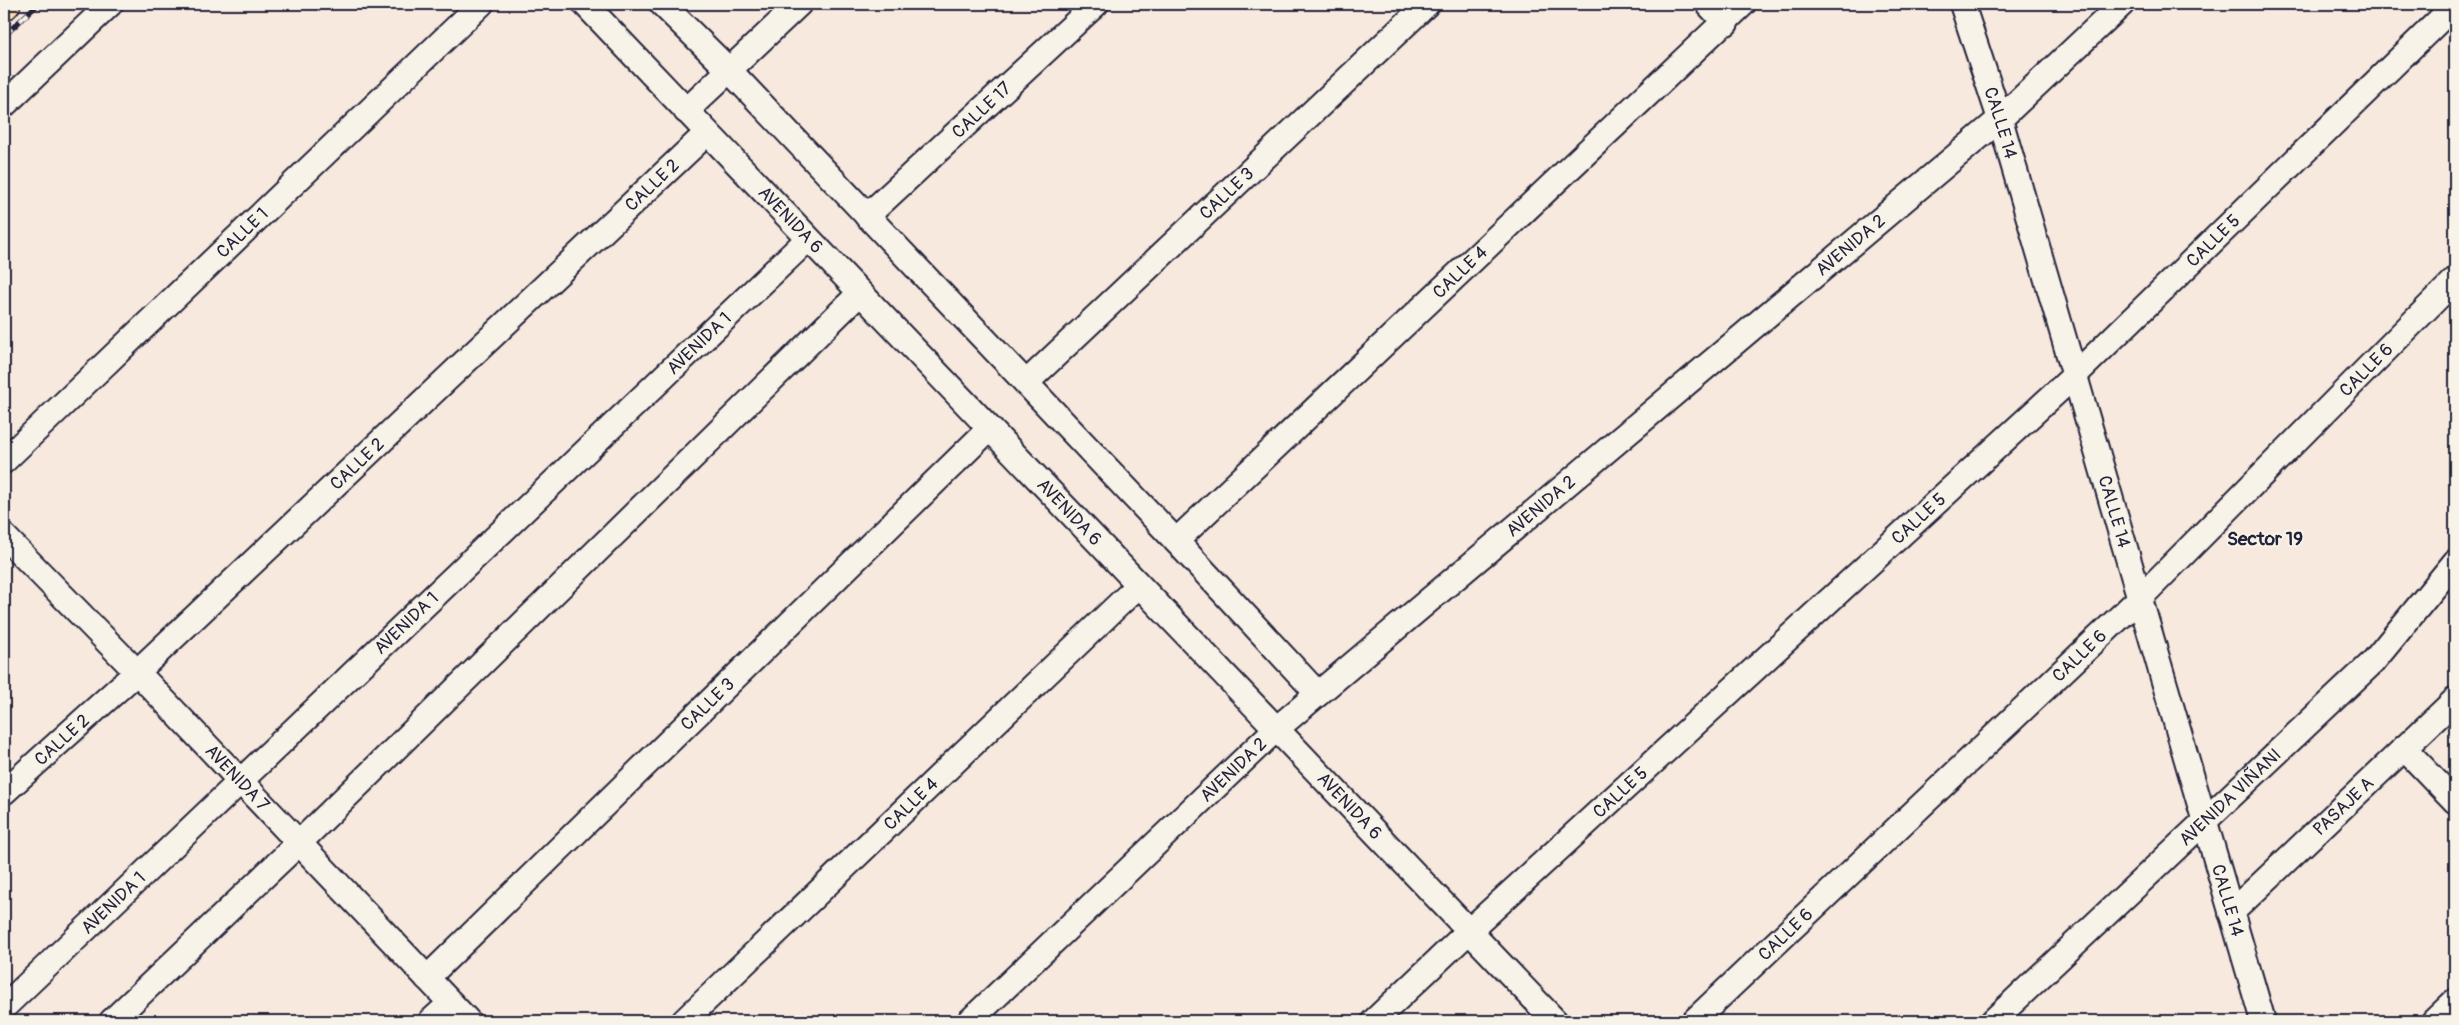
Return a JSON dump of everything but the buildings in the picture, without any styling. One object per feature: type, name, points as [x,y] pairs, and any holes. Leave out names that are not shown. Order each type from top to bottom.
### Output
[{"type":"street","points":[[4,105],[110,4]]},
{"type":"street","name":"CALLE 1","points":[[4,461],[481,4]]},
{"type":"street","name":"AVENIDA 6","points":[[584,4],[1138,586],[1556,1021]]},
{"type":"street","points":[[662,4],[729,70],[1176,541],[1318,694]]},
{"type":"street","points":[[686,111],[799,4]]},
{"type":"street","name":"CALLE 17","points":[[867,216],[1096,4]]},
{"type":"street","name":"CALLE 3","points":[[1026,383],[1427,4]]},
{"type":"street","points":[[1708,4],[1726,23]]},
{"type":"street","name":"CALLE 4","points":[[1176,541],[1744,4]]},
{"type":"street","name":"CALLE 14","points":[[1962,4],[2000,119],[2203,821],[2263,1021]]},
{"type":"street","name":"AVENIDA 2","points":[[970,1021],[1276,730],[2000,119],[2122,4]]},
{"type":"street","name":"CALLE 5","points":[[1374,1021],[1469,931],[2074,376],[2455,5]]},
{"type":"street","name":"CALLE 2","points":[[4,792],[137,672],[707,133]]},
{"type":"street","name":"AVENIDA 1","points":[[4,1007],[808,239]]},
{"type":"street","name":"CALLE 6","points":[[1694,1021],[2139,599],[2455,280]]},
{"type":"street","points":[[112,1021],[299,843],[859,294]]},
{"type":"street","name":"CALLE 3","points":[[427,978],[989,429]]},
{"type":"street","name":"AVENIDA 7","points":[[4,536],[137,672],[468,1021]]},
{"type":"street","name":"AVENIDA VIÑANI","points":[[1993,1021],[2373,662],[2455,562]]},
{"type":"street","name":"CALLE 4","points":[[684,1021],[1138,586]]},
{"type":"street","name":"PASAJE A","points":[[2231,913],[2455,700]]},
{"type":"street","points":[[2404,748],[2455,802]]},
{"type":"street","points":[[2434,1021],[2455,1001]]},
{"type":"street","points":[[431,1021],[451,1003]]},
{"type":"railway","points":[[4,36],[38,4]]},
{"type":"district","name":"Sector 19","points":[[2265,539]]}]
